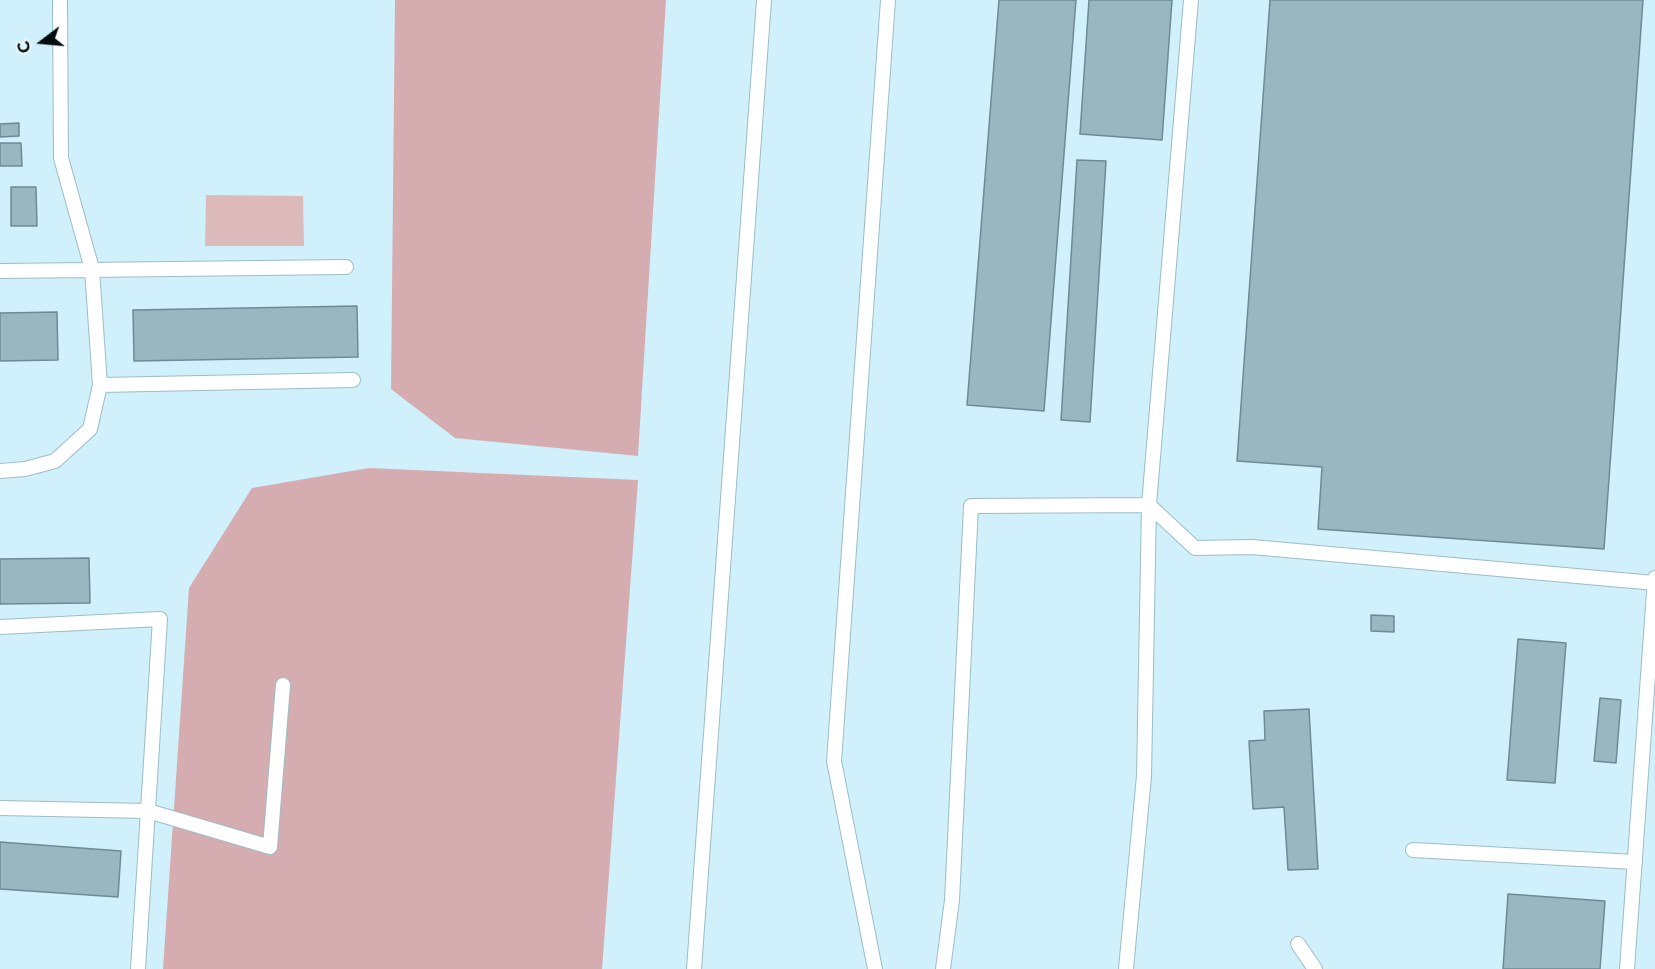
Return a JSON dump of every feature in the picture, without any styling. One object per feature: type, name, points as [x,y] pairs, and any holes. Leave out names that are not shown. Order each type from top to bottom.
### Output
[{"type":"lane","points":[[0,471],[25,469],[55,461],[90,429],[100,385],[92,269],[61,158],[60,0]]},
{"type":"lane","points":[[694,969],[764,0]]},
{"type":"lane","points":[[875,969],[834,761],[888,0]]},
{"type":"lane","points":[[1126,969],[1144,776],[1149,505],[1191,0]]},
{"type":"lane","points":[[0,271],[346,267]]},
{"type":"lane","points":[[100,385],[353,380]]},
{"type":"lane","points":[[943,969],[952,900],[970,506],[1149,505],[1195,548],[1252,547],[1655,583]]},
{"type":"lane","points":[[1627,969],[1655,578]]},
{"type":"lane","points":[[0,627],[160,619],[138,969]]},
{"type":"lane","points":[[0,808],[148,811],[270,847],[283,685]]},
{"type":"lane","points":[[1413,850],[1635,862]]},
{"type":"lane","points":[[1298,944],[1315,969]]},
{"type":"shaded area","points":[[395,0],[666,0],[638,456],[455,438],[391,389]]},
{"type":"shaded area","points":[[206,195],[303,196],[304,246],[205,246]]},
{"type":"shaded area","points":[[369,468],[638,480],[602,969],[163,969],[189,588],[252,488]]},
{"type":"building","points":[[999,0],[1076,0],[1044,411],[967,405]]},
{"type":"building","points":[[1089,0],[1172,0],[1162,140],[1080,134]]},
{"type":"building","points":[[1270,0],[1643,0],[1604,549],[1318,529],[1322,467],[1237,461]]},
{"type":"building","points":[[19,123],[19,136],[0,137],[0,124]]},
{"type":"building","points":[[0,143],[21,143],[22,166],[0,166]]},
{"type":"building","points":[[1077,160],[1106,161],[1090,422],[1061,420]]},
{"type":"building","points":[[11,187],[36,187],[37,226],[11,226]]},
{"type":"building","points":[[357,306],[358,357],[134,361],[133,310]]},
{"type":"building","points":[[57,312],[58,360],[0,361],[0,313]]},
{"type":"building","points":[[89,558],[90,603],[0,604],[0,559]]},
{"type":"building","points":[[1371,615],[1394,616],[1394,632],[1371,631]]},
{"type":"building","points":[[1518,639],[1566,643],[1555,783],[1507,780]]},
{"type":"building","points":[[1600,698],[1621,700],[1616,763],[1594,761]]},
{"type":"building","points":[[1309,709],[1318,869],[1288,870],[1284,807],[1253,809],[1249,741],[1265,740],[1264,711]]},
{"type":"building","points":[[0,842],[121,851],[118,897],[0,889]]},
{"type":"building","points":[[1508,894],[1605,901],[1600,969],[1503,969]]}]
